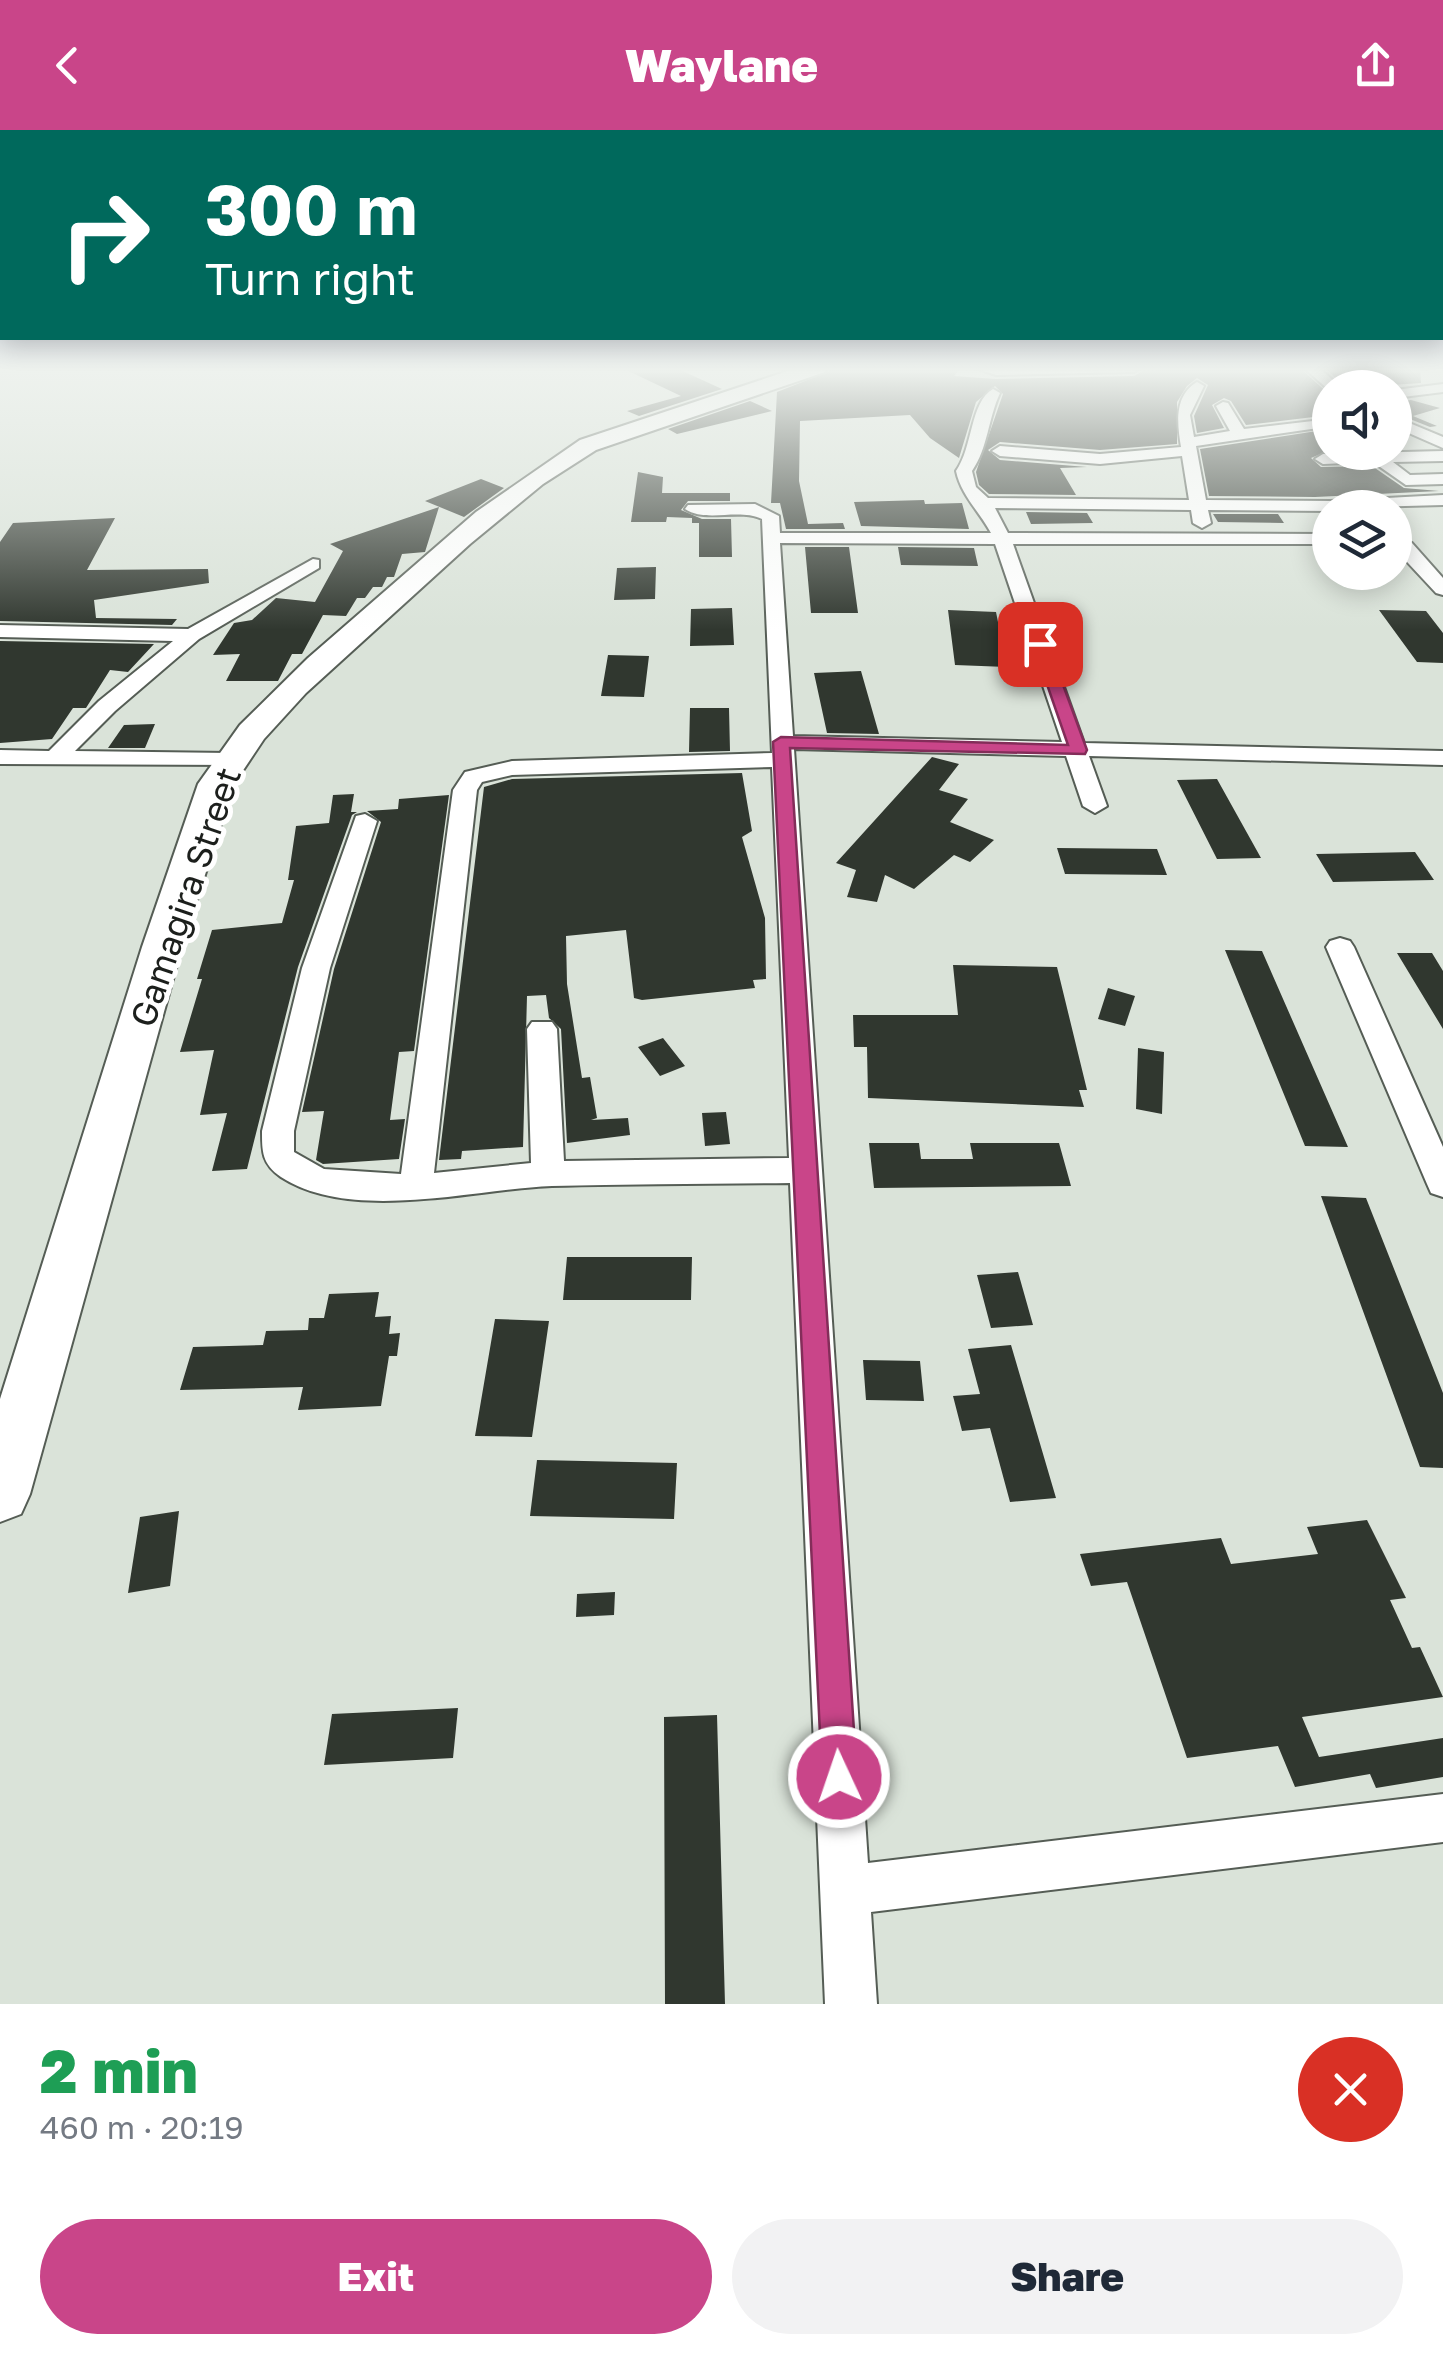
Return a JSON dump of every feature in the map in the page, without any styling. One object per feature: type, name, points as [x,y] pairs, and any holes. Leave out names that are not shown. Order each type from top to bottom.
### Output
[{"type":"street","name":"Gamagira Street","points":[[0,1494],[162,946],[216,784],[229,760],[256,725],[332,653],[499,504],[569,455]]},
{"type":"street","points":[[978,455],[987,463],[1063,467]]},
{"type":"street","points":[[1096,806],[1002,538],[984,503],[968,489],[964,471],[987,463],[1125,455]]},
{"type":"street","points":[[1191,455],[1206,538]]},
{"type":"street","points":[[1412,457],[1443,456]]},
{"type":"street","points":[[1392,470],[1406,480],[1443,478]]},
{"type":"street","points":[[984,503],[1330,506],[1443,500]]},
{"type":"street","points":[[694,509],[764,510],[770,516],[851,2004]]},
{"type":"street","points":[[770,538],[1312,538]]},
{"type":"street","points":[[1412,555],[1443,589]]},
{"type":"street","points":[[55,758],[107,706],[192,635],[313,564]]},
{"type":"street","points":[[0,631],[192,635]]},
{"type":"street","points":[[416,1187],[465,790],[473,777],[512,768],[782,751],[1078,750],[1443,758]]},
{"type":"street","points":[[0,756],[229,760]]},
{"type":"street","points":[[366,821],[316,968],[278,1130],[278,1157],[294,1173],[314,1181],[416,1187],[548,1174],[804,1170]]},
{"type":"street","points":[[1340,948],[1443,1184]]},
{"type":"street","points":[[542,1029],[548,1174]]},
{"type":"street","points":[[846,1890],[1443,1818]]},
{"type":"building","points":[[774,455],[799,455],[799,481],[808,524],[843,523],[845,529],[786,529],[780,503],[771,503]]},
{"type":"building","points":[[982,455],[1087,467],[1060,468],[1076,495],[989,494],[979,485],[976,472]]},
{"type":"building","points":[[1201,455],[1312,455],[1312,470],[1378,470],[1404,488],[1439,491],[1312,490],[1312,497],[1209,496]]},
{"type":"building","points":[[638,472],[663,477],[662,493],[730,493],[730,501],[688,501],[681,510],[702,519],[731,519],[732,557],[699,557],[699,523],[692,523],[692,518],[631,522]]},
{"type":"building","points":[[481,479],[504,488],[464,517],[425,501]]},
{"type":"building","points":[[924,500],[925,504],[962,503],[969,529],[861,526],[854,502]]},
{"type":"building","points":[[439,507],[425,552],[402,554],[394,577],[387,577],[382,587],[373,587],[365,598],[357,598],[346,616],[323,615],[302,654],[292,654],[278,681],[226,681],[240,654],[213,655],[234,623],[252,620],[276,598],[315,602],[343,551],[330,544]]},
{"type":"building","points":[[1026,512],[1087,513],[1093,523],[1031,524]]},
{"type":"building","points":[[1213,514],[1278,514],[1284,523],[1218,522]]},
{"type":"building","points":[[115,518],[87,570],[208,569],[209,583],[94,600],[96,618],[177,619],[172,625],[0,621],[0,542],[13,523]]},
{"type":"building","points":[[805,547],[849,547],[858,613],[811,613]]},
{"type":"building","points":[[898,547],[974,548],[978,566],[901,565]]},
{"type":"building","points":[[656,567],[655,599],[614,600],[617,568]]},
{"type":"building","points":[[732,608],[734,645],[690,646],[691,609]]},
{"type":"building","points":[[948,610],[996,612],[1007,667],[955,665]]},
{"type":"building","points":[[1379,610],[1426,611],[1443,633],[1443,663],[1417,662]]},
{"type":"building","points":[[0,641],[154,644],[128,672],[110,670],[86,708],[73,708],[52,739],[0,743]]},
{"type":"building","points":[[608,655],[649,656],[644,697],[601,696]]},
{"type":"building","points":[[861,671],[879,734],[827,733],[814,673]]},
{"type":"building","points":[[690,708],[729,708],[730,751],[689,752]]},
{"type":"building","points":[[155,724],[145,748],[108,748],[124,725]]},
{"type":"building","points":[[932,757],[959,764],[939,790],[968,799],[950,822],[994,840],[970,862],[954,855],[914,889],[885,875],[877,902],[847,897],[856,870],[836,863]]},
{"type":"building","points":[[742,773],[752,831],[742,837],[765,918],[766,979],[753,980],[755,988],[642,1000],[634,998],[626,930],[566,936],[567,984],[582,1078],[590,1077],[597,1118],[591,1120],[628,1118],[630,1135],[567,1143],[561,1029],[549,1018],[546,995],[527,996],[523,1147],[462,1151],[461,1159],[439,1160],[484,787],[512,779]]},
{"type":"building","points":[[1217,779],[1261,858],[1217,859],[1177,780]]},
{"type":"building","points":[[354,794],[351,812],[357,812],[352,815],[298,967],[247,1169],[212,1171],[227,1113],[200,1115],[214,1050],[180,1052],[212,930],[282,923],[294,880],[288,880],[296,826],[329,823],[333,795]]},
{"type":"building","points":[[449,795],[414,1051],[399,1052],[390,1120],[405,1119],[399,1159],[323,1164],[316,1160],[324,1111],[302,1112],[334,969],[381,822],[367,811],[398,809],[399,799]]},
{"type":"building","points":[[1057,848],[1157,849],[1167,875],[1065,874]]},
{"type":"building","points":[[1415,852],[1434,880],[1333,882],[1316,854]]},
{"type":"building","points":[[1225,950],[1262,951],[1348,1147],[1305,1146]]},
{"type":"building","points":[[1397,953],[1432,953],[1443,971],[1443,1029]]},
{"type":"building","points":[[953,965],[1057,967],[1087,1090],[1079,1090],[1084,1107],[868,1098],[867,1047],[854,1047],[853,1015],[958,1015]]},
{"type":"building","points":[[1108,988],[1135,996],[1125,1026],[1098,1019]]},
{"type":"building","points":[[663,1038],[685,1066],[660,1076],[638,1047]]},
{"type":"building","points":[[1138,1048],[1164,1052],[1162,1114],[1136,1109]]},
{"type":"building","points":[[726,1112],[730,1144],[705,1146],[702,1113]]},
{"type":"building","points":[[869,1143],[919,1143],[921,1159],[973,1159],[970,1143],[1059,1143],[1071,1186],[874,1188]]},
{"type":"building","points":[[1321,1196],[1366,1198],[1443,1393],[1443,1468],[1420,1467]]},
{"type":"building","points":[[567,1257],[692,1257],[691,1300],[563,1300]]},
{"type":"building","points":[[1018,1272],[1033,1325],[991,1328],[977,1275]]},
{"type":"building","points":[[379,1292],[375,1317],[391,1316],[389,1334],[400,1333],[397,1356],[389,1356],[381,1406],[298,1410],[303,1387],[180,1390],[193,1347],[263,1345],[266,1331],[308,1330],[309,1318],[324,1318],[329,1294]]},
{"type":"building","points":[[495,1319],[549,1321],[532,1437],[475,1436]]},
{"type":"building","points":[[1011,1345],[1056,1498],[1010,1502],[990,1428],[962,1431],[953,1396],[980,1394],[968,1349]]},
{"type":"building","points":[[863,1360],[920,1361],[924,1401],[866,1400]]},
{"type":"building","points":[[537,1460],[677,1463],[674,1519],[530,1516]]},
{"type":"building","points":[[179,1511],[170,1586],[128,1593],[140,1517]]},
{"type":"building","points":[[1367,1520],[1406,1598],[1390,1600],[1412,1648],[1420,1647],[1443,1697],[1302,1717],[1319,1757],[1443,1738],[1443,1777],[1376,1788],[1370,1774],[1295,1787],[1278,1746],[1187,1758],[1127,1582],[1091,1586],[1080,1554],[1221,1538],[1231,1564],[1318,1554],[1307,1527]]},
{"type":"building","points":[[615,1592],[614,1615],[576,1617],[577,1594]]},
{"type":"building","points":[[458,1708],[453,1758],[324,1765],[332,1714]]},
{"type":"building","points":[[717,1715],[725,2004],[665,2004],[664,1717]]},
{"type":"route","points":[[839,1777],[781,742],[1078,750],[1040,644]]}]
